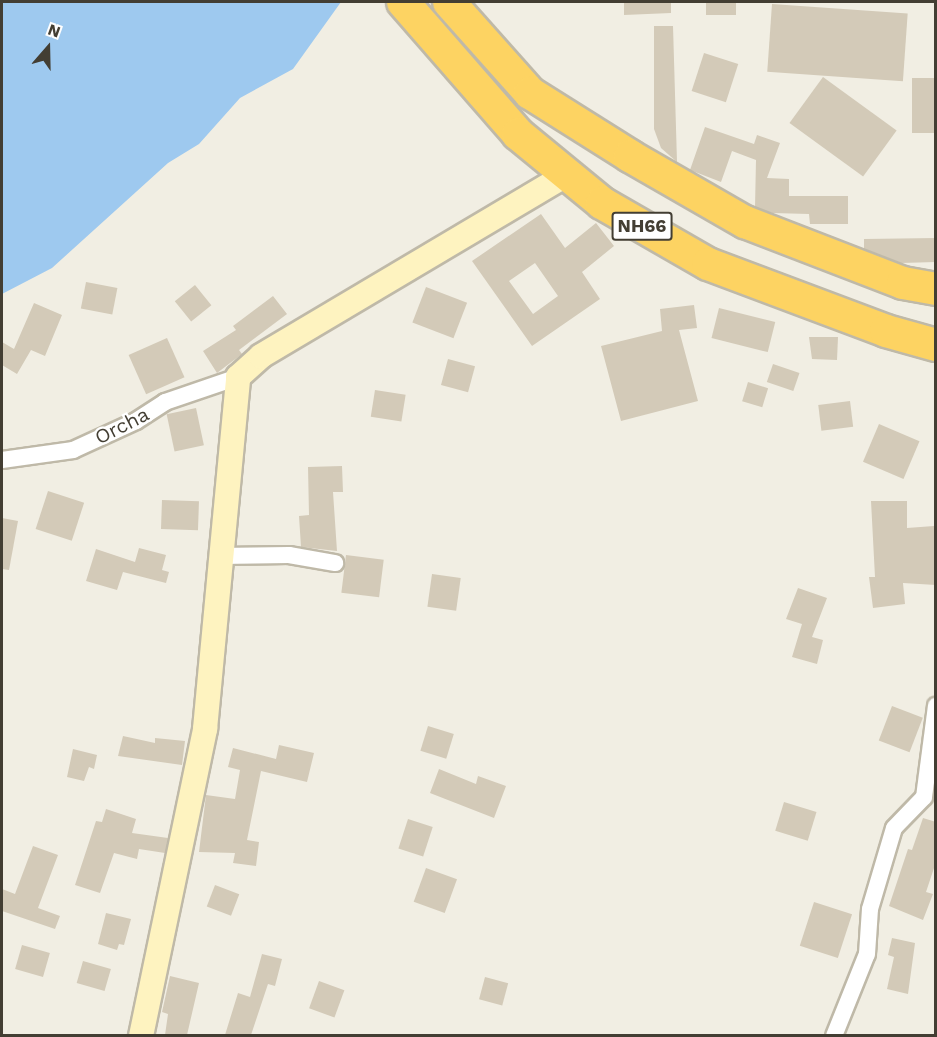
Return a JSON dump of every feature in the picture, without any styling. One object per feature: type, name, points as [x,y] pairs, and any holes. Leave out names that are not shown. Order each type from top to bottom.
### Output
[{"type":"highway","name":"NH66","points":[[449,2],[530,93],[630,156],[745,222],[903,283],[936,289]]},
{"type":"highway","name":"NH66","points":[[407,6],[518,134],[602,203],[708,264],[886,331],[936,345]]},
{"type":"main road","points":[[141,1035],[205,729],[238,377],[261,356],[567,174]]},
{"type":"street","name":"Orcha","points":[[2,460],[74,450],[136,421],[165,402],[238,377]]},
{"type":"street","points":[[220,556],[289,555],[335,563]]},
{"type":"street","points":[[834,1035],[867,954],[870,909],[894,828],[924,797],[936,706]]},
{"type":"water","points":[[2,2],[341,2],[293,69],[240,98],[199,144],[168,163],[52,268],[2,294]]},
{"type":"building","points":[[624,2],[671,2],[671,13],[624,15]]},
{"type":"building","points":[[706,2],[736,2],[736,15],[706,15]]},
{"type":"building","points":[[772,4],[908,13],[903,81],[767,72]]},
{"type":"building","points":[[654,26],[673,26],[677,162],[661,148],[654,129]]},
{"type":"building","points":[[704,53],[738,64],[726,102],[692,91]]},
{"type":"building","points":[[823,77],[897,130],[863,177],[789,123]]},
{"type":"building","points":[[912,78],[936,78],[936,133],[912,133]]},
{"type":"building","points":[[705,127],[754,144],[757,135],[780,143],[767,178],[789,179],[789,196],[848,196],[848,224],[810,224],[809,214],[772,213],[755,207],[756,160],[732,151],[721,182],[690,170]]},
{"type":"building","points":[[541,214],[565,248],[596,223],[614,246],[582,272],[600,299],[532,346],[472,261]],"holes":[[[535,263],[558,296],[533,314],[509,281]]]},
{"type":"building","points":[[936,238],[936,262],[901,263],[864,249],[864,239]]},
{"type":"building","points":[[86,282],[117,288],[112,315],[81,309]]},
{"type":"building","points":[[195,285],[211,305],[191,322],[175,301]]},
{"type":"building","points":[[426,287],[467,303],[453,338],[412,322]]},
{"type":"building","points":[[273,296],[287,314],[239,350],[242,354],[217,373],[203,351],[236,330],[233,326]]},
{"type":"building","points":[[34,303],[62,315],[45,356],[31,350],[17,374],[2,365],[2,342],[14,349]]},
{"type":"building","points":[[694,305],[697,328],[679,330],[698,401],[621,421],[601,346],[662,331],[660,309]]},
{"type":"building","points":[[719,308],[775,322],[768,352],[712,338]]},
{"type":"building","points":[[809,337],[838,337],[837,360],[812,359]]},
{"type":"building","points":[[167,338],[184,377],[146,394],[129,355]]},
{"type":"building","points":[[448,359],[475,366],[468,392],[441,385]]},
{"type":"building","points":[[773,364],[799,373],[793,391],[767,382]]},
{"type":"building","points":[[748,382],[768,388],[762,407],[742,401]]},
{"type":"building","points":[[375,390],[406,395],[401,422],[371,417]]},
{"type":"building","points":[[850,401],[853,427],[821,431],[818,405]]},
{"type":"building","points":[[196,408],[204,445],[175,451],[167,414]]},
{"type":"building","points":[[879,424],[920,441],[903,479],[863,462]]},
{"type":"building","points":[[342,466],[343,492],[333,492],[337,551],[301,547],[299,516],[309,515],[308,467]]},
{"type":"building","points":[[48,491],[84,503],[72,541],[36,529]]},
{"type":"building","points":[[162,500],[199,501],[198,530],[161,529]]},
{"type":"building","points":[[871,501],[907,501],[907,528],[934,526],[936,585],[903,583],[905,604],[873,608],[869,577],[875,577]]},
{"type":"building","points":[[2,518],[18,521],[9,570],[2,569]]},
{"type":"building","points":[[139,548],[166,555],[162,570],[169,572],[166,583],[123,572],[117,590],[86,581],[96,549],[135,562]]},
{"type":"building","points":[[346,555],[384,560],[379,597],[341,593]]},
{"type":"building","points":[[432,574],[461,578],[456,611],[427,607]]},
{"type":"building","points":[[798,588],[827,598],[812,637],[823,640],[817,664],[792,657],[802,624],[786,619]]},
{"type":"building","points":[[892,706],[923,718],[910,752],[879,741]]},
{"type":"building","points":[[428,726],[454,734],[446,759],[420,751]]},
{"type":"building","points":[[123,736],[155,743],[155,738],[185,741],[182,765],[118,756]]},
{"type":"building","points":[[279,745],[314,753],[307,782],[261,771],[247,840],[259,842],[256,866],[233,863],[235,853],[199,852],[206,795],[235,799],[240,770],[228,767],[233,748],[276,759]]},
{"type":"building","points":[[73,749],[97,755],[94,769],[89,767],[84,781],[67,777]]},
{"type":"building","points":[[439,769],[476,784],[478,776],[506,786],[494,818],[430,793]]},
{"type":"building","points":[[784,802],[817,812],[808,841],[775,831]]},
{"type":"building","points":[[106,809],[136,819],[132,833],[168,838],[165,853],[139,849],[137,859],[114,853],[100,893],[75,885],[96,821],[102,822]]},
{"type":"building","points":[[923,818],[936,822],[936,862],[926,892],[933,894],[923,920],[889,906],[908,849],[912,850]]},
{"type":"building","points":[[408,819],[433,827],[423,857],[398,848]]},
{"type":"building","points":[[33,846],[58,855],[38,908],[60,916],[55,929],[2,911],[2,889],[15,894]]},
{"type":"building","points":[[426,868],[457,879],[445,913],[414,902]]},
{"type":"building","points":[[215,885],[239,894],[231,916],[207,906]]},
{"type":"building","points":[[814,902],[852,914],[838,958],[800,946]]},
{"type":"building","points":[[106,913],[131,919],[124,945],[119,944],[117,950],[98,944]]},
{"type":"building","points":[[892,938],[915,943],[908,994],[887,989],[894,957],[888,955]]},
{"type":"building","points":[[22,945],[50,953],[43,977],[15,969]]},
{"type":"building","points":[[262,954],[282,959],[275,986],[268,984],[251,1035],[225,1035],[238,993],[250,997]]},
{"type":"building","points":[[83,961],[111,969],[105,991],[77,983]]},
{"type":"building","points":[[170,976],[199,983],[187,1035],[165,1035],[168,1014],[162,1012]]},
{"type":"building","points":[[485,977],[508,983],[502,1005],[479,999]]},
{"type":"building","points":[[319,981],[344,990],[334,1017],[309,1008]]}]
